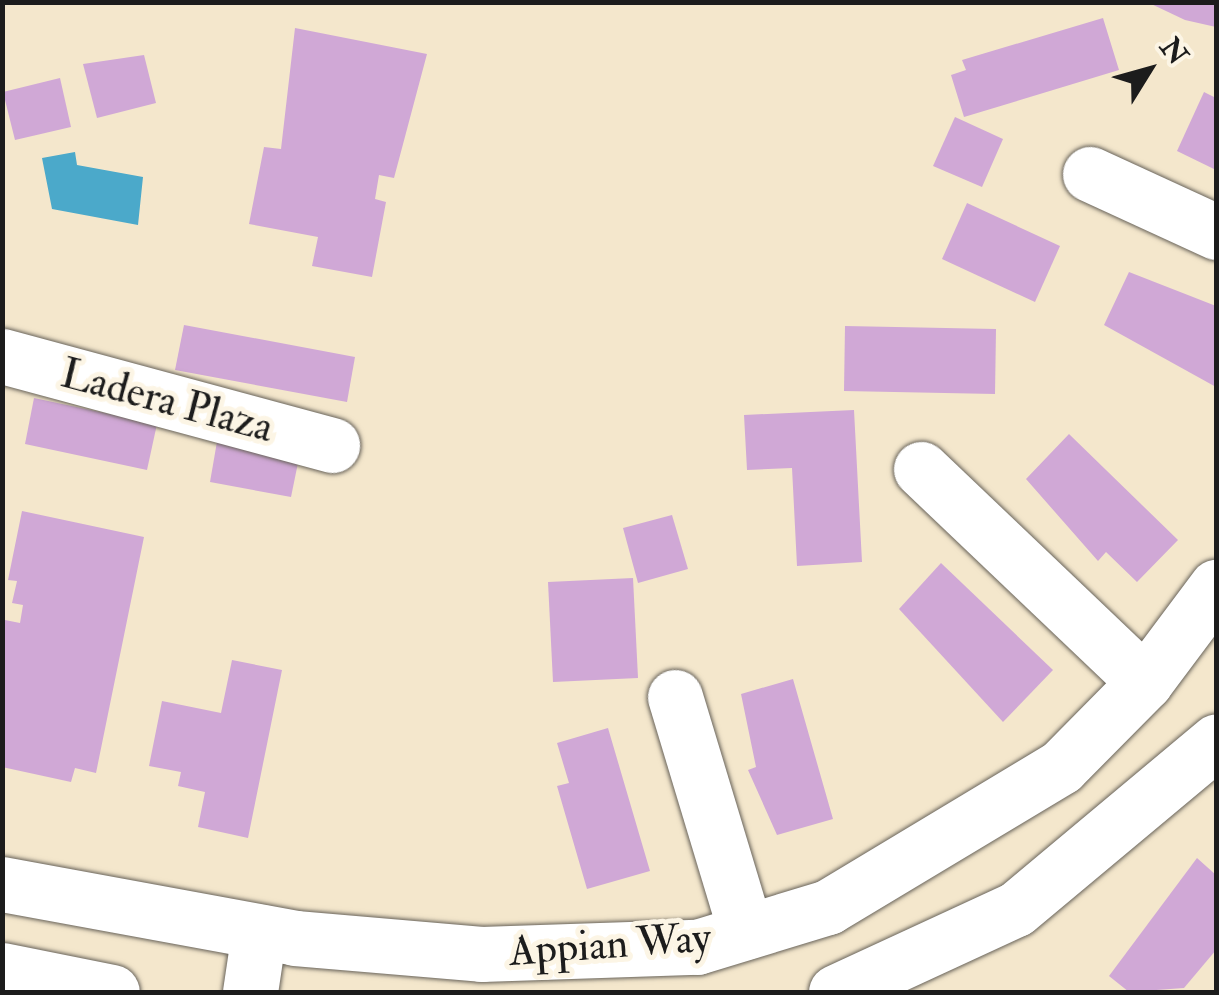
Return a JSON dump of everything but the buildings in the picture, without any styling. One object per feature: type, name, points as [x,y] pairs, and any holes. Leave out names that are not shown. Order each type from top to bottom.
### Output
[{"type":"street","points":[[1090,174],[1216,232]]},
{"type":"street","name":"Ladera Plaza","points":[[2,356],[332,445]]},
{"type":"street","points":[[920,468],[1146,682]]},
{"type":"street","name":"Appian Way","points":[[2,884],[260,932],[480,954],[698,947],[828,907],[928,851],[1060,767],[1146,682],[1216,588]]},
{"type":"street","points":[[675,697],[746,932]]},
{"type":"street","points":[[836,992],[1016,909],[1216,742]]},
{"type":"street","points":[[250,992],[260,932]]},
{"type":"street","points":[[2,970],[112,992]]},
{"type":"water","points":[[75,152],[77,165],[143,177],[138,225],[52,209],[42,158]]}]
